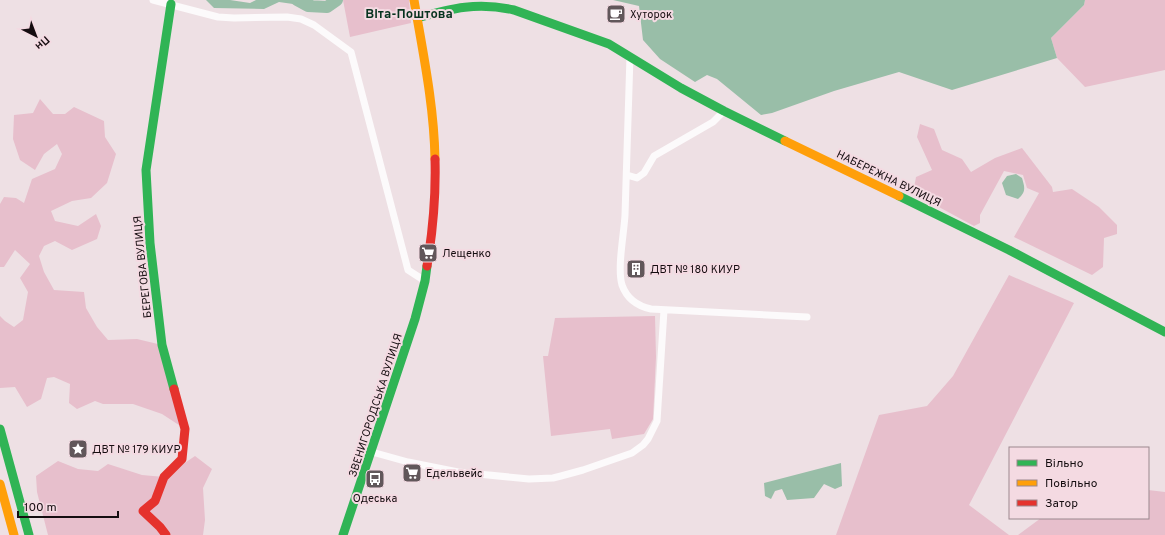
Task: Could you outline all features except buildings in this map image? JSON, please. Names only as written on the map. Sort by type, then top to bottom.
[{"type":"main road","name":"ЗВЕНИГОРОДСЬКА ВУЛИЦЯ","points":[[343,535],[415,320],[425,280],[436,207],[435,137],[431,100],[414,0]]},
{"type":"main road","name":"БЕРЕГОВА ВУЛИЦЯ","points":[[166,535],[160,527],[143,511],[155,501],[164,477],[182,459],[185,429],[162,345],[150,244],[146,170],[171,4]]},
{"type":"main road","name":"НАБЕРЕЖНА ВУЛИЦЯ","points":[[418,18],[466,5],[490,5],[504,7],[601,40],[616,47],[681,88],[724,111],[1008,250],[1165,332]]},
{"type":"main road","points":[[0,429],[29,535]]},
{"type":"main road","points":[[0,484],[14,535]]},
{"type":"street","points":[[153,0],[212,16],[226,18],[286,17],[301,19],[314,25],[351,52],[408,270],[425,280]]},
{"type":"street","points":[[630,56],[625,216],[620,271],[622,284],[629,298],[638,306],[651,309],[807,317]]},
{"type":"street","points":[[626,175],[637,178],[644,173],[654,156],[713,122],[724,111]]},
{"type":"street","points":[[372,452],[408,462],[458,472],[529,479],[553,478],[561,476],[632,453],[643,445],[652,432],[657,421],[664,310]]},
{"type":"shaded area","points":[[206,0],[230,0],[250,3],[256,0],[313,0],[318,7],[316,12],[302,9],[300,5],[279,2],[264,9],[214,8]]},
{"type":"shaded area","points":[[343,0],[409,0],[411,23],[350,37]]},
{"type":"shaded area","points":[[613,0],[1085,0],[1084,5],[1051,38],[1057,58],[952,90],[899,72],[834,91],[772,113],[761,115],[717,79],[707,75],[695,82],[660,59],[643,40],[639,6]]},
{"type":"shaded area","points":[[1085,0],[1165,0],[1165,70],[1085,87],[1057,58],[1051,38],[1084,5]]},
{"type":"shaded area","points":[[40,99],[53,114],[65,114],[74,107],[104,121],[105,137],[116,154],[107,183],[91,198],[72,201],[51,211],[55,221],[78,226],[96,214],[101,226],[97,239],[72,250],[55,241],[44,246],[39,256],[44,272],[54,290],[84,292],[86,308],[97,327],[108,340],[137,339],[162,345],[185,429],[162,414],[133,404],[103,404],[95,401],[77,409],[69,403],[70,384],[54,377],[47,378],[41,399],[27,407],[15,387],[0,388],[0,316],[14,327],[23,320],[28,292],[20,278],[30,264],[15,250],[4,267],[0,267],[0,204],[4,197],[16,198],[24,203],[32,179],[55,169],[62,154],[57,144],[44,154],[35,170],[20,160],[13,139],[14,115],[33,113]]},
{"type":"shaded area","points":[[920,124],[934,129],[942,150],[962,159],[971,172],[995,158],[1022,148],[1052,187],[1053,192],[1072,189],[1099,207],[1117,225],[1117,234],[1104,238],[1103,267],[1092,275],[1014,237],[1039,193],[1027,188],[1023,175],[1004,171],[980,215],[980,223],[974,226],[913,193],[916,177],[932,170],[917,137]]},
{"type":"shaded area","points":[[1016,174],[1022,178],[1024,187],[1024,192],[1018,199],[1006,195],[1002,183],[1007,176]]},
{"type":"shaded area","points":[[1009,275],[1074,303],[969,505],[1009,535],[836,535],[879,415],[927,406],[953,376]]},
{"type":"shaded area","points":[[655,316],[656,357],[653,419],[644,434],[612,439],[610,429],[551,436],[543,356],[548,356],[555,318]]},
{"type":"shaded area","points":[[195,456],[212,469],[203,488],[205,520],[203,535],[48,535],[37,492],[36,476],[58,461],[78,469],[98,471],[108,464],[142,475],[164,477]]},
{"type":"shaded area","points":[[841,463],[842,486],[835,489],[824,484],[814,498],[787,500],[782,489],[775,491],[771,499],[765,496],[764,483]]},
{"type":"shaded area","points":[[1149,490],[1165,492],[1165,535],[1018,535],[1040,519],[1149,519]]},
{"type":"waterway","points":[[297,0],[308,6],[327,7],[337,0]]},
{"type":"traffic: fast","points":[[171,4],[146,170],[150,243],[162,345],[174,389]]},
{"type":"traffic: fast","points":[[417,18],[442,11],[477,6],[489,6],[514,10],[609,44],[681,88],[785,141]]},
{"type":"traffic: fast","points":[[899,196],[1009,250],[1165,332]]},
{"type":"traffic: fast","points":[[343,535],[415,319],[425,281],[427,266]]},
{"type":"traffic: fast","points":[[0,429],[29,535]]},
{"type":"traffic: slow","points":[[414,0],[433,119],[435,159]]},
{"type":"traffic: slow","points":[[785,141],[899,196]]},
{"type":"traffic: slow","points":[[0,484],[14,535]]},
{"type":"traffic: jam","points":[[427,266],[434,212],[435,159]]},
{"type":"traffic: jam","points":[[166,535],[160,527],[143,511],[155,501],[164,477],[182,459],[185,429],[174,389]]},
{"type":"place","name":"Хуторок","points":[[616,14]]},
{"type":"place","name":"Лещенко","points":[[428,253]]},
{"type":"place","name":"ДВТ № 180 КИУР","points":[[636,269]]},
{"type":"place","name":"ДВТ № 179 КИУР","points":[[78,449]]},
{"type":"place","name":"Едельвейс","points":[[412,473]]},
{"type":"place","name":"Одеська","points":[[375,479]]},
{"type":"district","name":"Віта-Поштова","points":[[409,13]]}]
